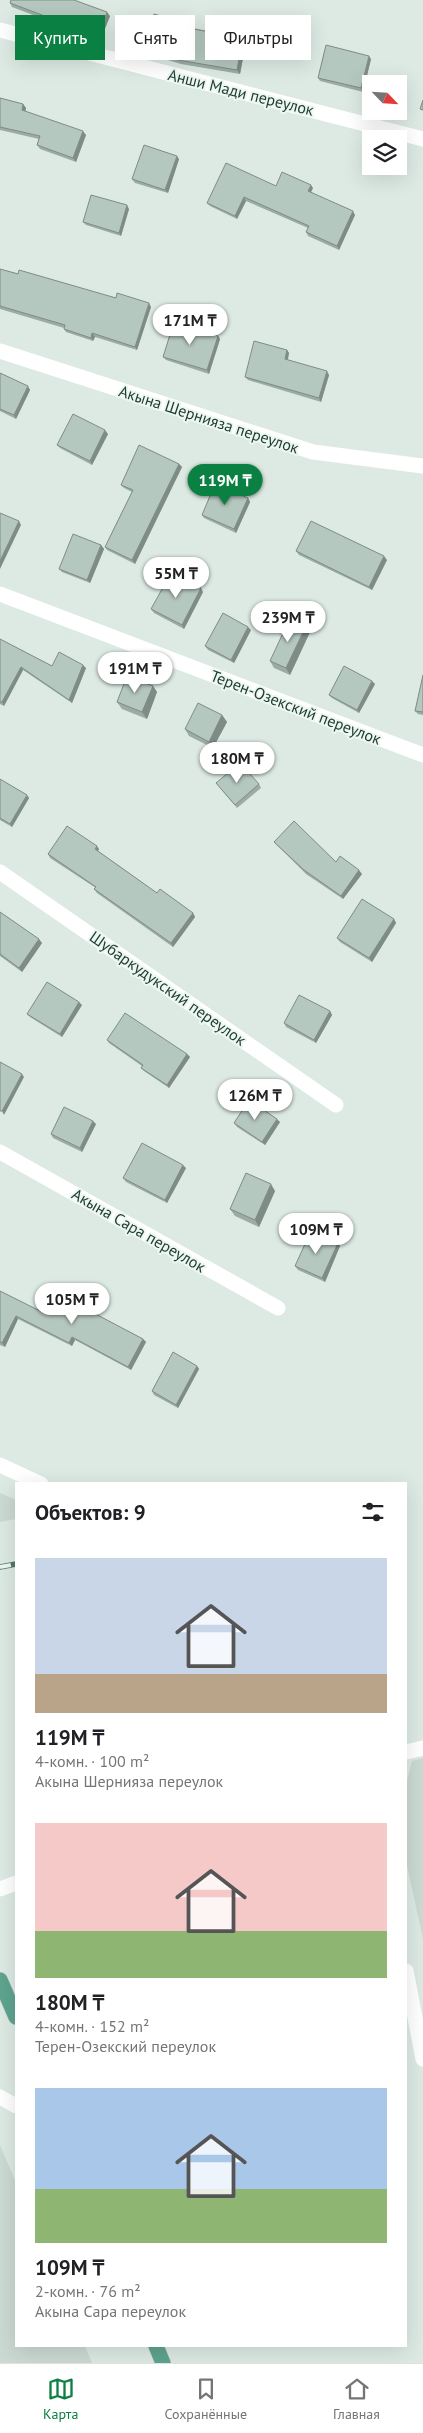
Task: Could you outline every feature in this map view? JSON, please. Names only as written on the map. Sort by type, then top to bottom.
[{"type":"main road","points":[[0,1980],[15,2015]]},
{"type":"main road","points":[[156,2347],[163,2363]]},
{"type":"street","name":"Анши Мади переулок","points":[[0,30],[423,139]]},
{"type":"street","name":"Акына Шернияза переулок","points":[[0,351],[313,452],[423,466]]},
{"type":"street","name":"Терен-Озекский переулок","points":[[0,594],[423,755]]},
{"type":"street","name":"Шубаркудукский переулок","points":[[0,872],[336,1105]]},
{"type":"street","name":"Акына Сара переулок","points":[[0,1152],[278,1308]]},
{"type":"street","points":[[0,1465],[37,1482]]},
{"type":"street","points":[[407,1752],[423,1748]]},
{"type":"street","points":[[0,1889],[15,1883]]},
{"type":"street","points":[[407,1976],[423,2058]]},
{"type":"street","points":[[0,2097],[15,2105]]},
{"type":"shaded area","points":[[0,1493],[15,1500],[15,1519],[0,1522]]},
{"type":"shaded area","points":[[423,1758],[423,1939],[407,1866],[407,1780],[412,1761]]},
{"type":"shaded area","points":[[0,2145],[15,2181],[15,2347],[85,2347],[92,2363],[0,2363]]},
{"type":"building","points":[[11,0],[74,0],[107,12],[105,17],[105,15],[42,15],[10,3]]},
{"type":"building","points":[[195,29],[205,31],[205,60],[239,60],[237,70],[178,60],[195,60]]},
{"type":"building","points":[[326,45],[369,56],[364,75],[362,75],[361,88],[318,78]]},
{"type":"building","points":[[0,98],[23,104],[22,110],[83,131],[73,158],[37,145],[40,136],[0,127]]},
{"type":"building","points":[[144,145],[177,156],[165,190],[132,179]]},
{"type":"building","points":[[226,163],[276,186],[282,172],[311,185],[308,191],[353,211],[337,246],[306,232],[309,226],[244,197],[235,216],[207,203]]},
{"type":"building","points":[[91,195],[127,205],[119,233],[83,222]]},
{"type":"building","points":[[0,269],[18,274],[19,270],[116,298],[117,293],[149,303],[135,347],[92,333],[91,338],[64,329],[65,325],[0,306]]},
{"type":"building","points":[[174,322],[218,336],[207,370],[163,357]]},
{"type":"building","points":[[254,341],[287,350],[285,359],[327,371],[319,398],[245,377]]},
{"type":"building","points":[[0,373],[28,386],[14,415],[0,409]]},
{"type":"building","points":[[73,414],[105,430],[90,461],[57,445]]},
{"type":"building","points":[[139,445],[179,464],[132,560],[105,547],[133,490],[121,485]]},
{"type":"building","points":[[215,484],[248,498],[234,529],[202,515]]},
{"type":"building","points":[[0,513],[19,521],[0,561]]},
{"type":"building","points":[[311,521],[384,556],[369,587],[296,551]]},
{"type":"building","points":[[73,534],[101,545],[87,580],[59,569]]},
{"type":"building","points":[[171,573],[201,588],[182,625],[151,609]]},
{"type":"building","points":[[223,613],[248,627],[231,660],[205,646]]},
{"type":"building","points":[[290,618],[306,626],[286,668],[270,661]]},
{"type":"building","points":[[0,639],[52,666],[59,652],[83,665],[69,700],[21,667],[2,702],[0,702]]},
{"type":"building","points":[[344,666],[372,681],[357,710],[329,695]]},
{"type":"building","points":[[423,675],[423,712],[415,711]]},
{"type":"building","points":[[127,676],[153,686],[142,712],[117,702]]},
{"type":"building","points":[[198,703],[222,715],[209,742],[185,729]]},
{"type":"building","points":[[240,763],[259,784],[235,805],[216,783]]},
{"type":"building","points":[[0,779],[27,795],[10,824],[0,818]]},
{"type":"building","points":[[294,821],[336,862],[340,856],[359,870],[341,896],[304,870],[274,842]]},
{"type":"building","points":[[67,826],[97,846],[95,849],[157,893],[160,889],[193,913],[171,943],[48,854]]},
{"type":"building","points":[[362,899],[394,919],[369,958],[337,938]]},
{"type":"building","points":[[0,912],[39,939],[19,968],[0,954]]},
{"type":"building","points":[[47,982],[79,1002],[60,1034],[27,1014]]},
{"type":"building","points":[[299,995],[330,1011],[314,1040],[284,1023]]},
{"type":"building","points":[[125,1013],[187,1054],[167,1085],[141,1068],[143,1065],[107,1040]]},
{"type":"building","points":[[0,1062],[22,1074],[2,1111],[0,1111]]},
{"type":"building","points":[[249,1100],[277,1119],[262,1142],[234,1123]]},
{"type":"building","points":[[64,1107],[93,1121],[80,1148],[51,1134]]},
{"type":"building","points":[[142,1143],[183,1165],[165,1200],[123,1178]]},
{"type":"building","points":[[246,1173],[271,1184],[255,1220],[230,1209]]},
{"type":"building","points":[[311,1231],[338,1243],[322,1278],[295,1266]]},
{"type":"building","points":[[57,1287],[89,1303],[86,1309],[143,1339],[128,1367],[72,1337],[69,1343],[16,1316],[2,1343],[0,1342],[0,1291],[44,1313]]},
{"type":"building","points":[[173,1352],[197,1366],[176,1405],[152,1391]]},
{"type":"railway","points":[[0,1567],[15,1564]]}]
